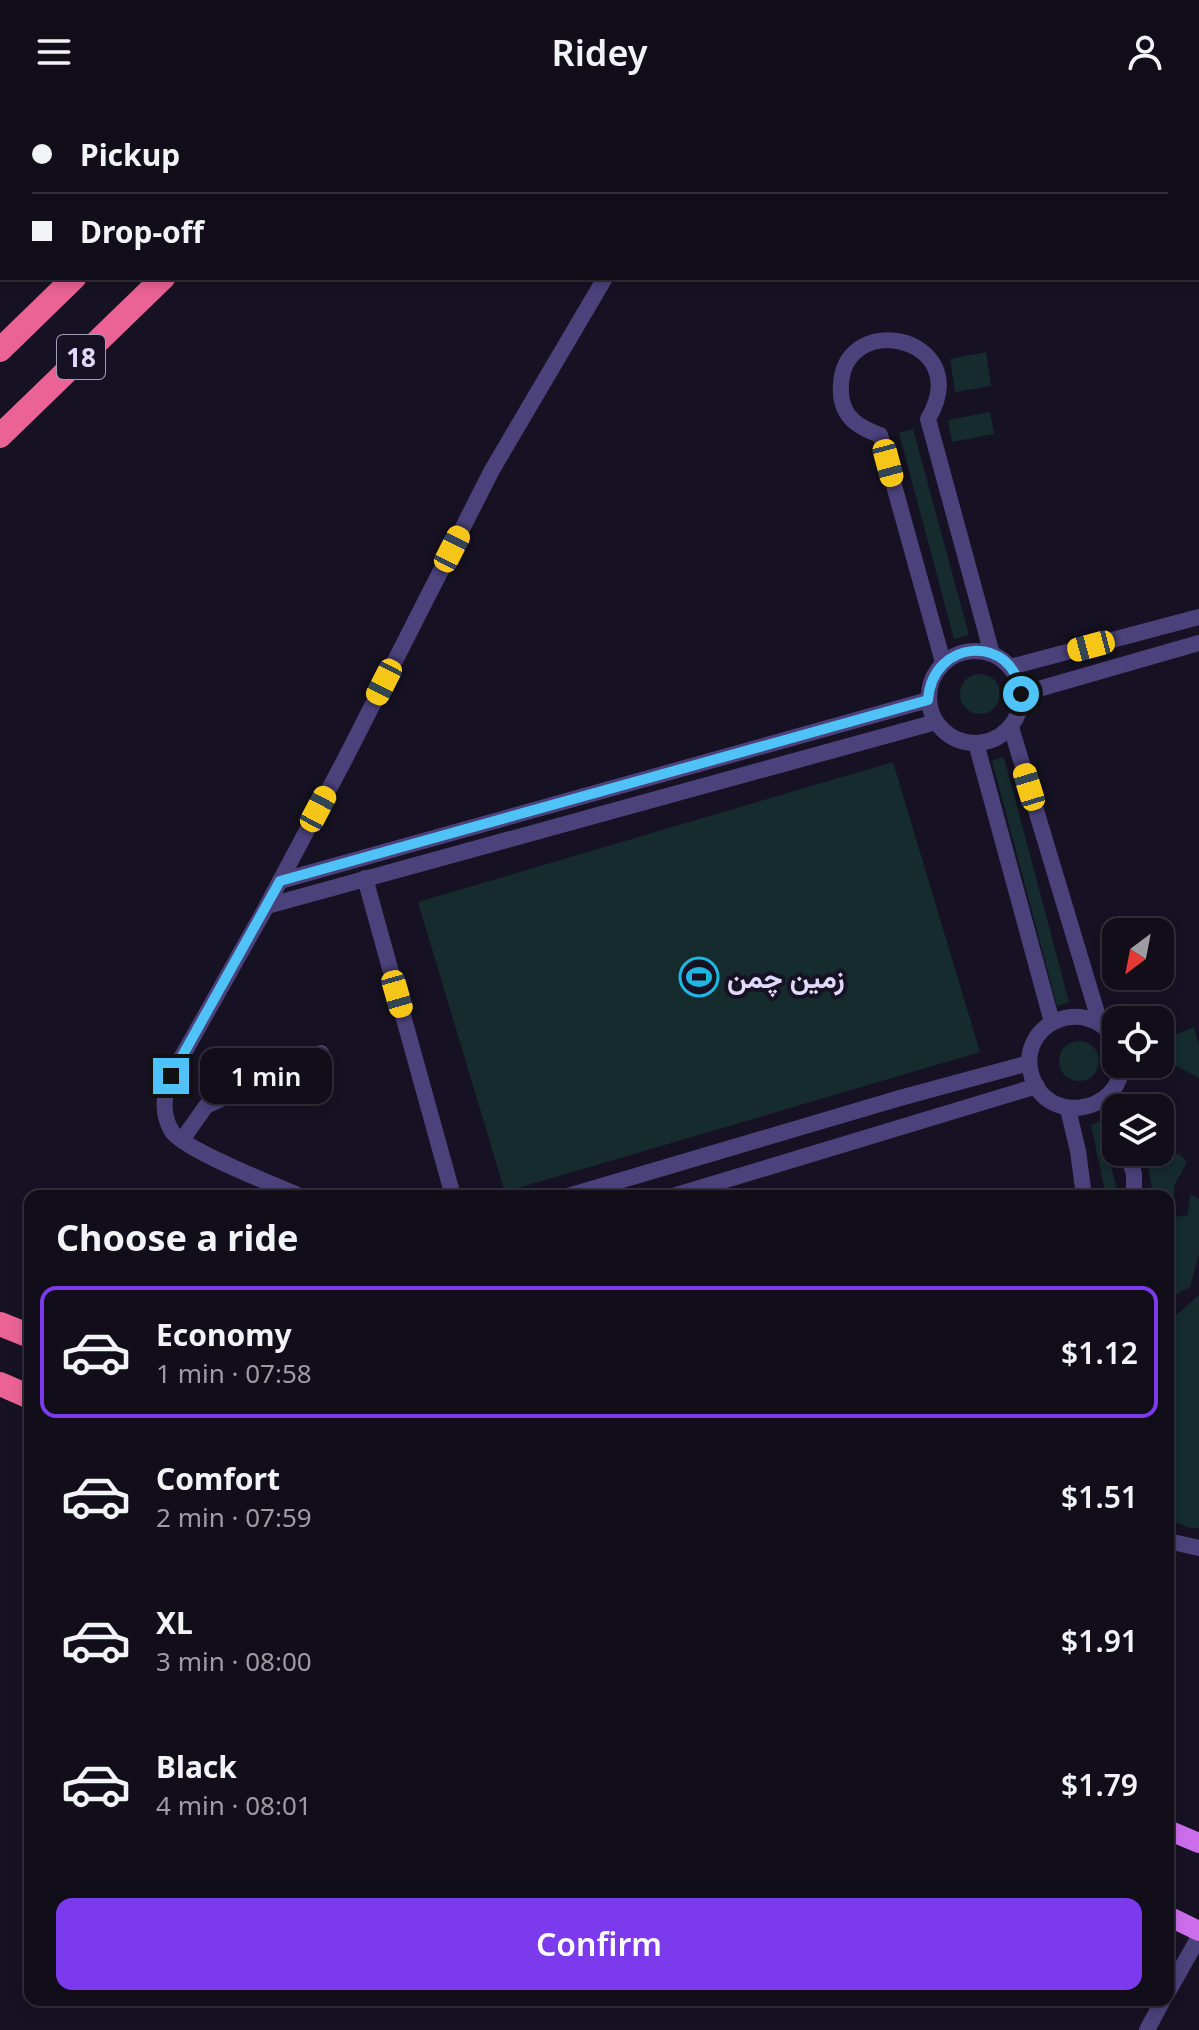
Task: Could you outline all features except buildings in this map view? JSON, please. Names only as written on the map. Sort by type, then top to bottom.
[{"type":"highway","name":"18","points":[[0,350],[72,280]]},
{"type":"highway","name":"18","points":[[0,436],[161,280]]},
{"type":"highway","points":[[0,1324],[24,1334]]},
{"type":"highway","points":[[0,1384],[24,1394]]},
{"type":"main road","points":[[1174,1833],[1199,1843]]},
{"type":"main road","points":[[1174,1919],[1199,1934]]},
{"type":"street","points":[[287,1190],[193,1148],[172,1133],[166,1117],[164,1096],[171,1076],[267,906],[492,470],[604,280]]},
{"type":"street","points":[[943,662],[880,435],[859,427],[848,416],[841,400],[843,375],[856,352],[870,343],[887,339],[903,340],[919,349],[931,361],[938,376],[936,406],[928,419],[992,654]]},
{"type":"street","points":[[1010,667],[1199,617]]},
{"type":"street","points":[[1021,694],[1199,643]]},
{"type":"street","points":[[966,651],[992,654],[1010,667],[1020,685],[1021,694],[1018,714],[1011,727],[1001,736],[976,743],[962,742],[949,736],[936,722],[928,700],[929,686],[943,662],[966,651]]},
{"type":"street","points":[[280,881],[928,700]]},
{"type":"street","points":[[267,906],[936,722]]},
{"type":"street","points":[[1011,727],[1100,1023]]},
{"type":"street","points":[[811,733],[818,754]]},
{"type":"street","points":[[976,743],[1052,1022]]},
{"type":"street","points":[[635,782],[641,803]]},
{"type":"street","points":[[365,878],[451,1190]]},
{"type":"street","points":[[1100,1023],[1076,1016],[1052,1022],[1039,1033],[1029,1063],[1037,1086],[1053,1103],[1068,1109],[1083,1108],[1102,1101]]},
{"type":"street","points":[[182,1140],[206,1106],[321,1053]]},
{"type":"street","points":[[588,1190],[1029,1063]]},
{"type":"street","points":[[1110,1094],[1119,1078]]},
{"type":"street","points":[[693,1190],[1037,1086]]},
{"type":"street","points":[[861,1109],[871,1136]]},
{"type":"street","points":[[1068,1109],[1083,1190]]},
{"type":"street","points":[[716,1152],[726,1180]]},
{"type":"street","points":[[1131,1166],[1134,1190]]},
{"type":"street","points":[[1174,1543],[1199,1548]]},
{"type":"street","points":[[1174,1981],[1199,1934]]},
{"type":"street","points":[[1147,2030],[1160,2006]]},
{"type":"green space","points":[[986,352],[991,386],[955,392],[950,359]]},
{"type":"green space","points":[[990,412],[994,434],[952,442],[948,420]]},
{"type":"green space","points":[[913,429],[969,635],[954,639],[899,433]]},
{"type":"green space","points":[[980,674],[994,680],[1000,694],[994,708],[980,714],[966,708],[960,694],[966,680]]},
{"type":"green space","points":[[1004,757],[1069,1002],[1057,1006],[992,761]]},
{"type":"green space","name":"زمین چمن","points":[[893,762],[980,1052],[504,1190],[418,902]]},
{"type":"green space","points":[[1194,1027],[1199,1045],[1199,1078],[1174,1065],[1174,1036]]},
{"type":"green space","points":[[1079,1041],[1093,1047],[1099,1061],[1093,1075],[1079,1081],[1065,1075],[1059,1061],[1065,1047]]},
{"type":"green space","points":[[1101,1120],[1102,1166],[1111,1166],[1117,1190],[1105,1190],[1091,1125]]},
{"type":"green space","points":[[1178,1153],[1187,1162],[1174,1190],[1152,1190],[1148,1166],[1174,1166],[1174,1154]]},
{"type":"green space","points":[[1190,1194],[1199,1199],[1199,1254],[1190,1287],[1174,1296],[1174,1217],[1188,1215]]},
{"type":"green space","points":[[1199,1295],[1199,1528],[1174,1521],[1174,1317]]},
{"type":"place","name":"زمین چمن","points":[[699,977]]},
{"type":"route","points":[[171,1076],[280,881],[928,700],[934,673],[943,662],[966,651],[992,654],[1005,661],[1014,672],[1021,694]]}]
